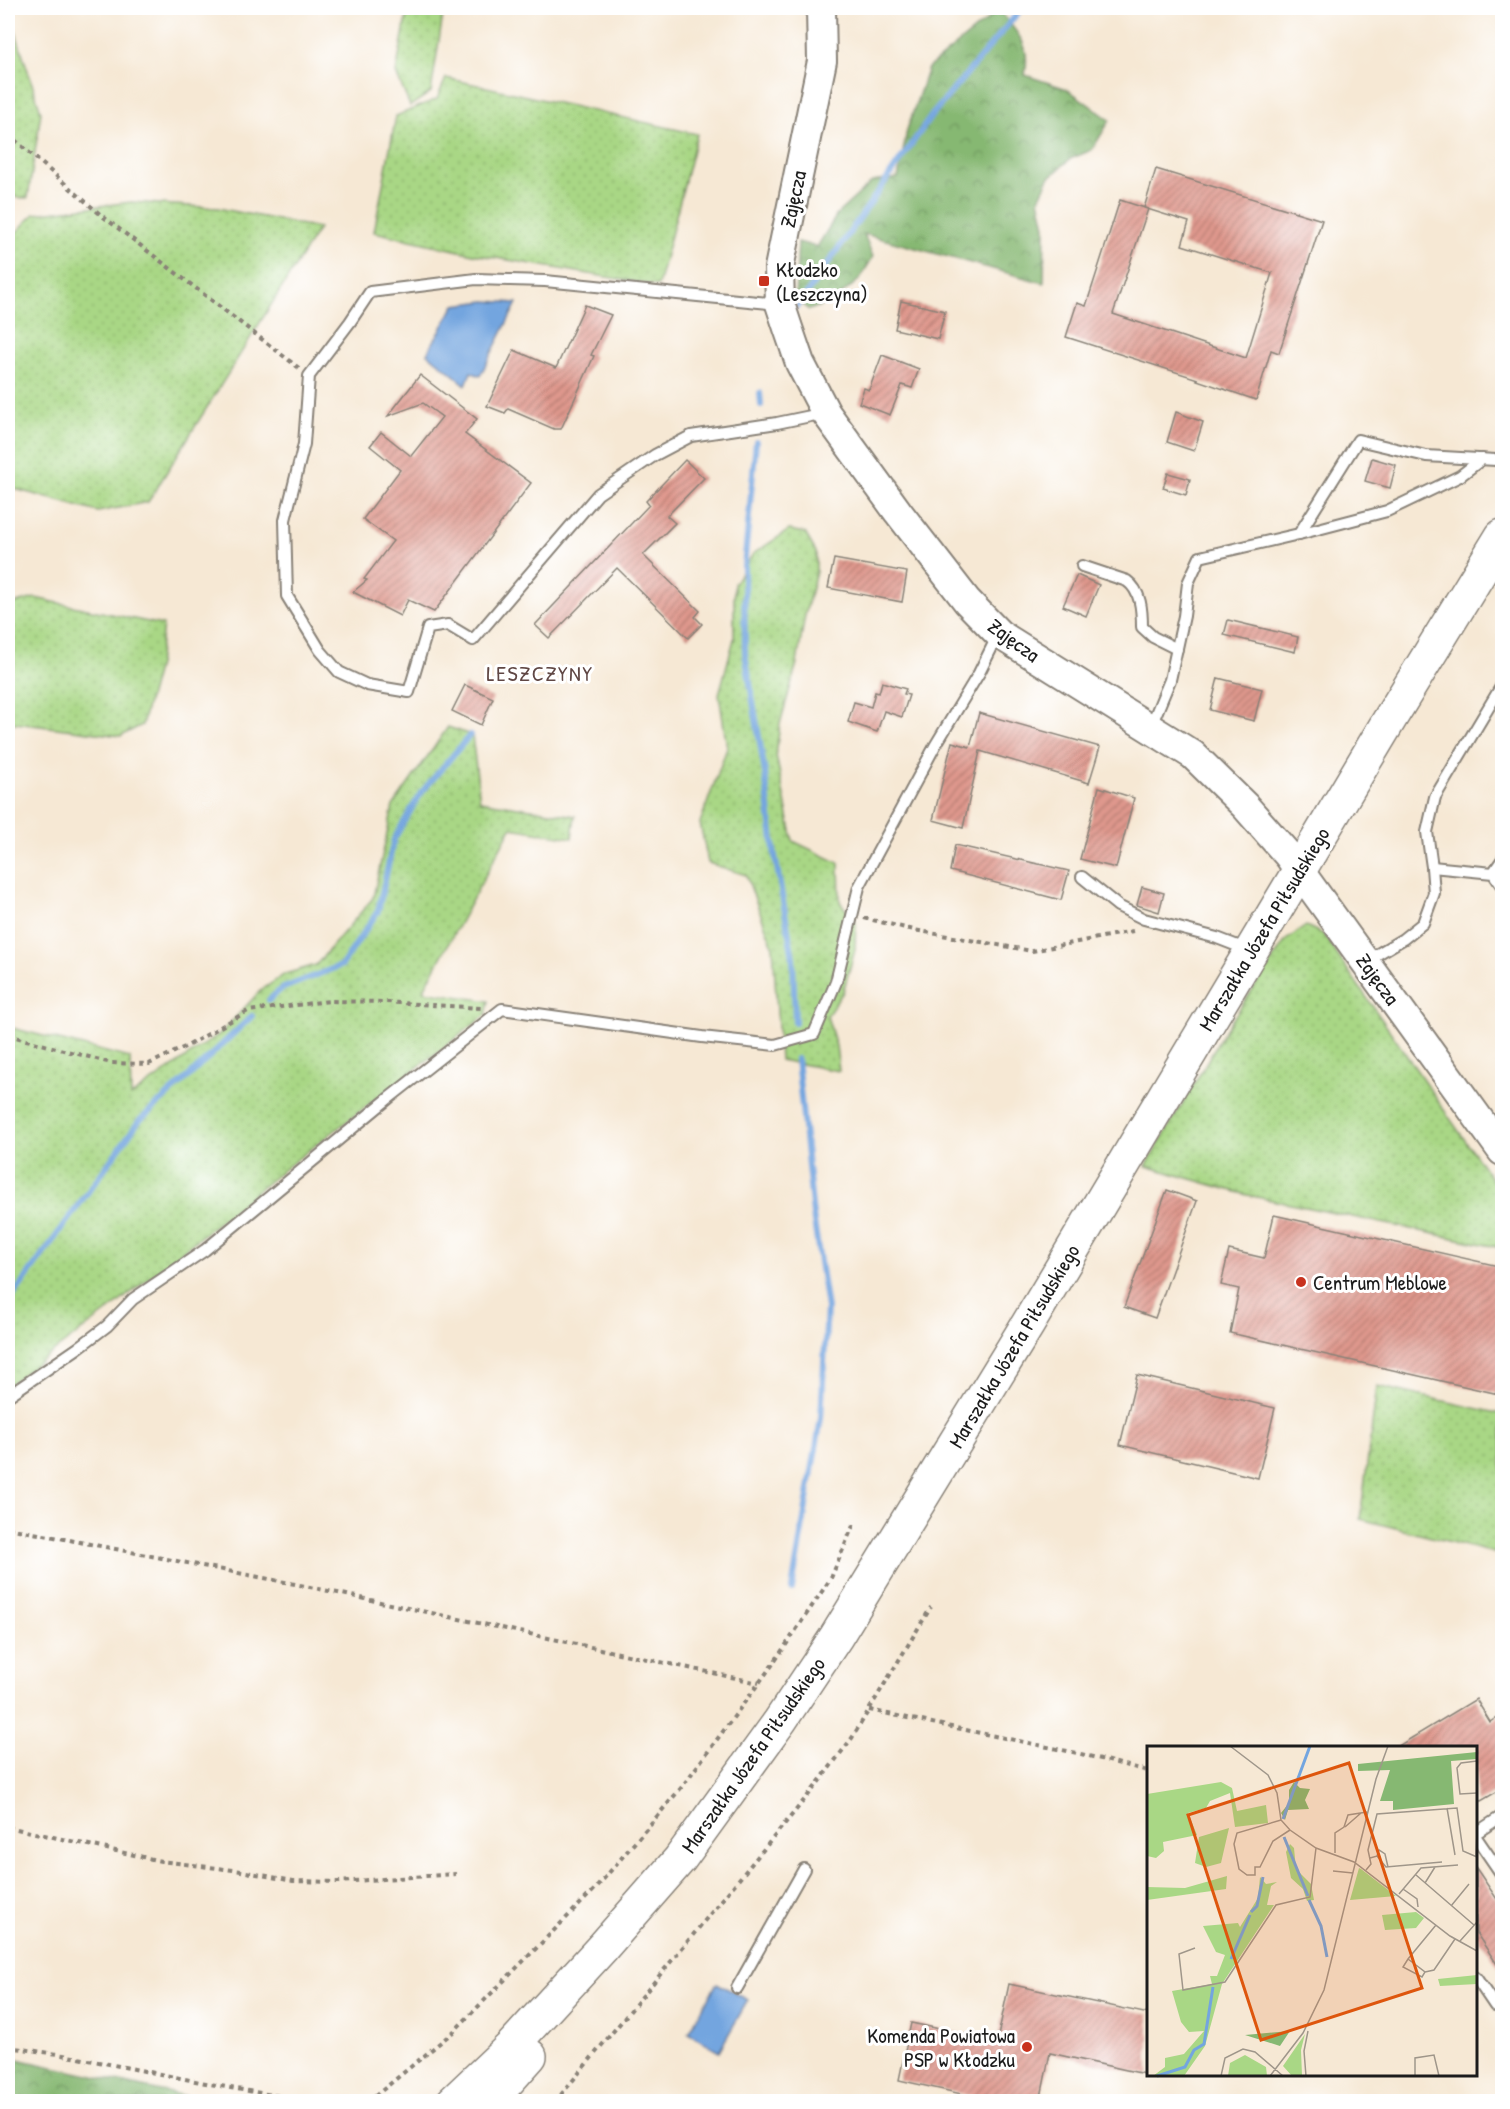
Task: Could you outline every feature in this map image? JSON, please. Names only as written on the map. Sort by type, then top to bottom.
[{"type":"highway","name":"Marszałka Józefa Piłsudskiego","points":[[453,2102],[512,2046],[680,1859],[780,1721],[836,1637],[1034,1314],[1391,717],[1503,536]]},
{"type":"highway","points":[[489,2102],[626,1946],[664,1892],[680,1859]]},
{"type":"street","name":"Zajęcza","points":[[821,8],[822,61],[780,268],[780,304],[800,363],[826,413],[967,601],[999,634],[1193,755],[1245,806],[1288,855],[1503,1151]]},
{"type":"lane","points":[[780,304],[545,281],[488,279],[370,292],[309,376],[304,444],[285,520],[287,596],[321,650],[339,672],[367,685],[409,692],[428,628],[448,625],[473,640],[598,494],[650,459],[691,436],[826,413]]},
{"type":"lane","points":[[1299,534],[1358,440],[1426,456],[1503,462]]},
{"type":"lane","points":[[1150,729],[1170,680],[1184,616],[1188,583],[1200,557],[1387,511],[1460,476],[1482,459]]},
{"type":"lane","points":[[1082,566],[1127,580],[1132,584],[1139,597],[1142,627],[1153,637],[1177,649]]},
{"type":"lane","points":[[8,1396],[78,1348],[106,1326],[133,1299],[205,1250],[389,1098],[502,1010],[775,1045],[814,1034],[836,982],[859,887],[999,634]]},
{"type":"lane","points":[[1366,961],[1403,939],[1423,923],[1434,893],[1427,832],[1435,797],[1503,685]]},
{"type":"lane","points":[[1493,873],[1503,860]]},
{"type":"lane","points":[[1432,867],[1493,873],[1503,886]]},
{"type":"lane","points":[[1082,877],[1118,906],[1144,920],[1218,938],[1251,951]]},
{"type":"lane","points":[[1477,1834],[1503,1816]]},
{"type":"lane","points":[[1477,1836],[1503,1875]]},
{"type":"lane","points":[[737,1988],[804,1869]]},
{"type":"lane","points":[[1477,1979],[1495,2006],[1503,2008]]},
{"type":"path","points":[[8,134],[101,215],[309,376]]},
{"type":"path","points":[[852,915],[914,930],[1032,951],[1160,924]]},
{"type":"path","points":[[8,1035],[111,1063],[148,1064],[248,1011],[329,1001],[385,1002],[502,1010]]},
{"type":"path","points":[[368,2102],[453,2032],[596,1888],[681,1788],[759,1683],[831,1578],[855,1521]]},
{"type":"path","points":[[8,1528],[305,1586],[759,1683]]},
{"type":"path","points":[[555,2102],[815,1787],[852,1738],[932,1607]]},
{"type":"path","points":[[869,1710],[1077,1753],[1147,1770]]},
{"type":"path","points":[[8,1827],[161,1861],[241,1871],[293,1881],[339,1882],[456,1874]]},
{"type":"path","points":[[8,2047],[58,2054],[236,2089],[316,2102]]},
{"type":"green space","points":[[8,8],[41,112],[28,198],[8,197]]},
{"type":"green space","points":[[408,8],[444,8],[431,92],[410,106],[396,73]]},
{"type":"green space","points":[[999,10],[1017,33],[1024,47],[1025,75],[1067,89],[1110,120],[1092,150],[1070,159],[1049,178],[1039,199],[1045,226],[1044,283],[864,234],[873,257],[859,280],[832,302],[809,310],[795,298],[798,242],[817,247],[838,213],[872,182],[898,178],[907,130],[928,68]]},
{"type":"green space","points":[[446,78],[697,134],[658,286],[473,254],[374,232],[396,116],[437,99]]},
{"type":"green space","points":[[131,202],[218,208],[319,228],[148,502],[98,512],[15,489],[8,483],[8,241],[34,214]]},
{"type":"green space","points":[[789,530],[805,533],[816,552],[816,572],[805,615],[797,663],[780,724],[776,755],[793,841],[839,863],[840,902],[856,923],[855,950],[843,992],[827,1016],[836,1046],[839,1071],[780,1060],[773,947],[746,875],[708,863],[700,823],[727,748],[719,694],[734,639],[734,584],[753,554]]},
{"type":"green space","points":[[35,598],[163,625],[158,665],[142,725],[121,736],[8,722],[8,605]]},
{"type":"green space","points":[[448,727],[472,735],[480,801],[575,816],[572,838],[511,828],[423,991],[489,1001],[486,1015],[282,1171],[107,1312],[8,1385],[8,1027],[130,1058],[131,1096],[222,1032],[260,991],[285,974],[316,965],[373,898],[393,806]]},
{"type":"green space","points":[[1306,926],[1323,934],[1502,1194],[1502,1248],[1247,1195],[1146,1166],[1226,1029],[1286,940]]},
{"type":"green space","points":[[1377,1386],[1502,1414],[1502,1555],[1360,1519]]},
{"type":"green space","points":[[8,2057],[207,2101],[8,2101]]},
{"type":"water","points":[[485,301],[517,303],[480,376],[471,372],[466,385],[427,353],[455,305]]},
{"type":"water","points":[[717,1983],[748,2000],[719,2051],[688,2033]]},
{"type":"building","points":[[1156,169],[1322,220],[1279,353],[1271,350],[1256,400],[1066,337],[1077,303],[1086,306],[1120,200],[1144,208]],"holes":[[[1148,209],[1189,222],[1182,245],[1272,273],[1246,358],[1113,314]]]},
{"type":"building","points":[[901,301],[945,311],[938,339],[895,329]]},
{"type":"building","points":[[585,305],[611,315],[591,355],[594,356],[561,429],[554,429],[508,409],[505,413],[487,406],[514,350],[556,368]]},
{"type":"building","points":[[882,355],[919,369],[912,388],[902,385],[890,415],[859,403],[864,388],[869,390]]},
{"type":"building","points":[[420,375],[477,419],[465,434],[531,483],[434,612],[408,600],[400,616],[353,592],[367,580],[364,579],[393,541],[363,519],[400,470],[370,446],[381,432],[411,456],[442,417],[423,403],[388,416]]},
{"type":"building","points":[[1176,412],[1203,422],[1194,451],[1167,442]]},
{"type":"building","points":[[1372,458],[1396,465],[1390,488],[1365,481]]},
{"type":"building","points":[[685,460],[704,478],[667,516],[675,523],[643,555],[700,611],[695,617],[702,624],[688,638],[617,568],[549,638],[535,625],[649,505],[646,501]]},
{"type":"building","points":[[1168,473],[1190,479],[1186,495],[1163,488]]},
{"type":"building","points":[[834,559],[907,572],[902,602],[828,588]]},
{"type":"building","points":[[1077,575],[1099,585],[1086,616],[1063,606]]},
{"type":"building","points":[[1228,620],[1298,637],[1295,652],[1224,635]]},
{"type":"building","points":[[1218,678],[1262,689],[1254,721],[1210,710]]},
{"type":"building","points":[[882,682],[906,689],[904,694],[909,695],[902,717],[884,711],[877,732],[848,722],[854,702],[871,707],[875,692],[879,693]]},
{"type":"building","points":[[465,685],[493,698],[481,725],[452,711]]},
{"type":"building","points":[[979,713],[1100,747],[1089,783],[980,751],[963,828],[933,820],[952,742],[970,747]]},
{"type":"building","points":[[1099,787],[1134,798],[1116,868],[1080,859]]},
{"type":"building","points":[[955,845],[1069,871],[1061,900],[950,871]]},
{"type":"building","points":[[1142,887],[1164,893],[1159,912],[1137,905]]},
{"type":"building","points":[[1167,1190],[1197,1201],[1155,1318],[1124,1307]]},
{"type":"building","points":[[1274,1215],[1503,1267],[1503,1395],[1230,1333],[1239,1289],[1221,1285],[1229,1250],[1264,1258]]},
{"type":"building","points":[[1137,1375],[1275,1408],[1258,1478],[1120,1445]]},
{"type":"building","points":[[1476,1699],[1490,1722],[1503,1713],[1503,1788],[1477,1803],[1477,1746],[1398,1746]]},
{"type":"building","points":[[1477,1869],[1503,1908],[1503,1973],[1477,1934]]},
{"type":"building","name":"Komenda Powiatowa PSP w Kłodzku","points":[[1009,1984],[1147,2014],[1147,2075],[1050,2053],[1040,2102],[997,2102],[899,2080],[911,2023],[997,2041]]},
{"type":"waterway","points":[[798,306],[932,115],[1022,8]]},
{"type":"waterway","points":[[760,393],[761,405]]},
{"type":"waterway","points":[[756,442],[744,568],[745,653],[765,773],[774,850],[793,958],[795,1023]]},
{"type":"waterway","points":[[269,1000],[281,989],[342,965],[378,911],[394,839],[421,793],[470,735]]},
{"type":"waterway","points":[[8,1303],[139,1121],[252,1016]]},
{"type":"waterway","points":[[792,1589],[821,1418],[827,1308],[813,1215],[797,1059]]},
{"type":"place","name":"Kłodzko (Leszczyna)","points":[[764,281]]},
{"type":"place","name":"Centrum Meblowe","points":[[1301,1282]]},
{"type":"place","name":"Komenda Powiatowa PSP w Kłodzku","points":[[1027,2047]]},
{"type":"district","name":"LESZCZYNY","points":[[540,673]]}]
